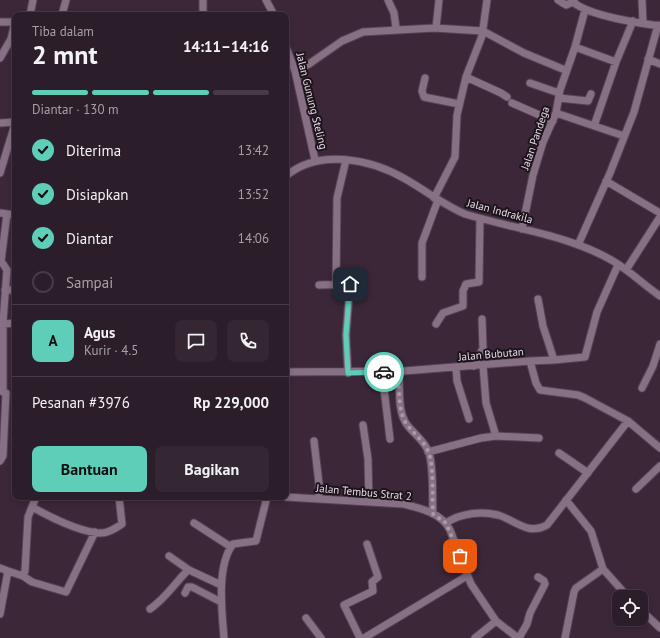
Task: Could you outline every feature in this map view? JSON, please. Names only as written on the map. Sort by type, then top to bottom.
[{"type":"street","points":[[31,12],[33,0]]},
{"type":"street","points":[[63,12],[66,0]]},
{"type":"street","points":[[203,0],[203,12]]},
{"type":"street","points":[[266,0],[272,12]]},
{"type":"street","points":[[388,0],[394,13],[396,28]]},
{"type":"street","points":[[436,28],[439,0]]},
{"type":"street","points":[[422,277],[422,243],[436,199],[455,157],[459,104],[466,77],[483,31],[488,0]]},
{"type":"street","points":[[558,0],[566,5],[573,1],[585,10],[659,26],[648,59],[634,112],[578,245]]},
{"type":"street","points":[[642,0],[643,23]]},
{"type":"street","name":"Jalan Pandega","points":[[522,229],[533,175],[543,142],[556,113],[566,70],[575,47],[585,10]]},
{"type":"street","points":[[594,126],[616,62],[633,21]]},
{"type":"street","points":[[0,22],[12,22]]},
{"type":"street","points":[[295,71],[309,64],[351,36],[362,32],[396,28],[436,28],[483,31],[524,54],[566,70]]},
{"type":"street","points":[[0,58],[12,35]]},
{"type":"street","points":[[575,47],[616,62]]},
{"type":"street","name":"Jalan Gunung Steling","points":[[289,55],[295,71],[315,160]]},
{"type":"street","points":[[648,59],[660,64]]},
{"type":"street","points":[[466,77],[501,93],[510,100],[553,121]]},
{"type":"street","points":[[425,78],[422,91],[424,97],[459,104]]},
{"type":"street","points":[[530,83],[559,96],[588,101],[591,94]]},
{"type":"street","points":[[556,113],[624,136]]},
{"type":"street","points":[[0,123],[12,125]]},
{"type":"street","points":[[0,173],[12,135]]},
{"type":"street","name":"Jalan Indrakila","points":[[289,174],[315,160],[346,160],[394,173],[452,209],[480,219],[578,245],[599,254],[626,270],[660,296]]},
{"type":"street","points":[[336,285],[337,198],[346,160]]},
{"type":"street","points":[[606,181],[660,213]]},
{"type":"street","points":[[0,461],[4,456],[2,311],[7,270],[1,261],[4,214]]},
{"type":"street","points":[[626,270],[660,217]]},
{"type":"street","points":[[436,324],[443,313],[463,306],[463,291],[466,284],[479,282],[480,219]]},
{"type":"street","points":[[530,361],[586,357],[597,312],[618,265]]},
{"type":"street","points":[[319,285],[350,284],[346,335],[348,373]]},
{"type":"street","points":[[5,290],[12,290]]},
{"type":"street","points":[[538,299],[554,360]]},
{"type":"street","points":[[474,366],[482,348],[482,319]]},
{"type":"street","points":[[3,324],[12,323]]},
{"type":"street","points":[[642,388],[653,366],[660,344]]},
{"type":"street","name":"Jalan Bubutan","points":[[289,372],[398,372],[530,361],[540,390],[578,395],[628,421],[660,448]]},
{"type":"street","points":[[483,365],[486,403],[496,436]]},
{"type":"street","points":[[456,368],[457,382],[468,419]]},
{"type":"street","points":[[382,372],[390,439]]},
{"type":"street","points":[[398,372],[402,416],[407,425],[423,442],[428,452],[432,470],[433,514]]},
{"type":"street","points":[[538,577],[544,581],[545,584],[519,638],[496,621],[467,576],[446,523],[462,516],[476,513],[503,517],[517,525],[527,528],[543,527],[547,525],[628,421]]},
{"type":"street","points":[[362,425],[368,459],[369,502]]},
{"type":"street","points":[[428,452],[481,438],[496,436],[539,438]]},
{"type":"street","points":[[314,441],[319,484],[319,499]]},
{"type":"street","points":[[559,454],[588,473]]},
{"type":"street","points":[[636,489],[660,466]]},
{"type":"street","name":"Jalan Tembus Strat 2","points":[[289,497],[403,504],[417,507],[433,514],[446,523]]},
{"type":"street","points":[[23,576],[26,568],[28,517],[35,500]]},
{"type":"street","points":[[32,507],[58,520],[95,532],[103,533],[122,524],[119,500]]},
{"type":"street","points":[[224,638],[221,602],[222,585],[230,550],[233,544],[256,541],[266,500]]},
{"type":"street","points":[[566,500],[591,531],[603,569],[622,590]]},
{"type":"street","points":[[194,523],[230,550]]},
{"type":"street","points":[[0,568],[23,576],[32,582],[66,592],[95,532]]},
{"type":"street","points":[[360,638],[344,605],[374,591],[372,582],[378,577],[367,544]]},
{"type":"street","points":[[169,556],[188,570],[222,585]]},
{"type":"street","points":[[565,638],[576,588],[603,569]]},
{"type":"street","points":[[150,609],[163,599],[175,583],[188,570]]},
{"type":"street","points":[[0,614],[8,571]]},
{"type":"street","points":[[364,638],[467,576]]},
{"type":"street","points":[[184,593],[188,587],[192,587],[221,602]]},
{"type":"street","points":[[648,617],[660,628]]},
{"type":"street","points":[[306,618],[321,638]]},
{"type":"street","points":[[476,638],[496,621]]},
{"type":"way so far","points":[[384,372],[398,372],[402,416],[407,425],[423,442],[428,452],[432,470],[431,479],[433,514],[446,523],[460,556]]},
{"type":"route","points":[[350,284],[346,335],[348,373],[384,372]]}]
